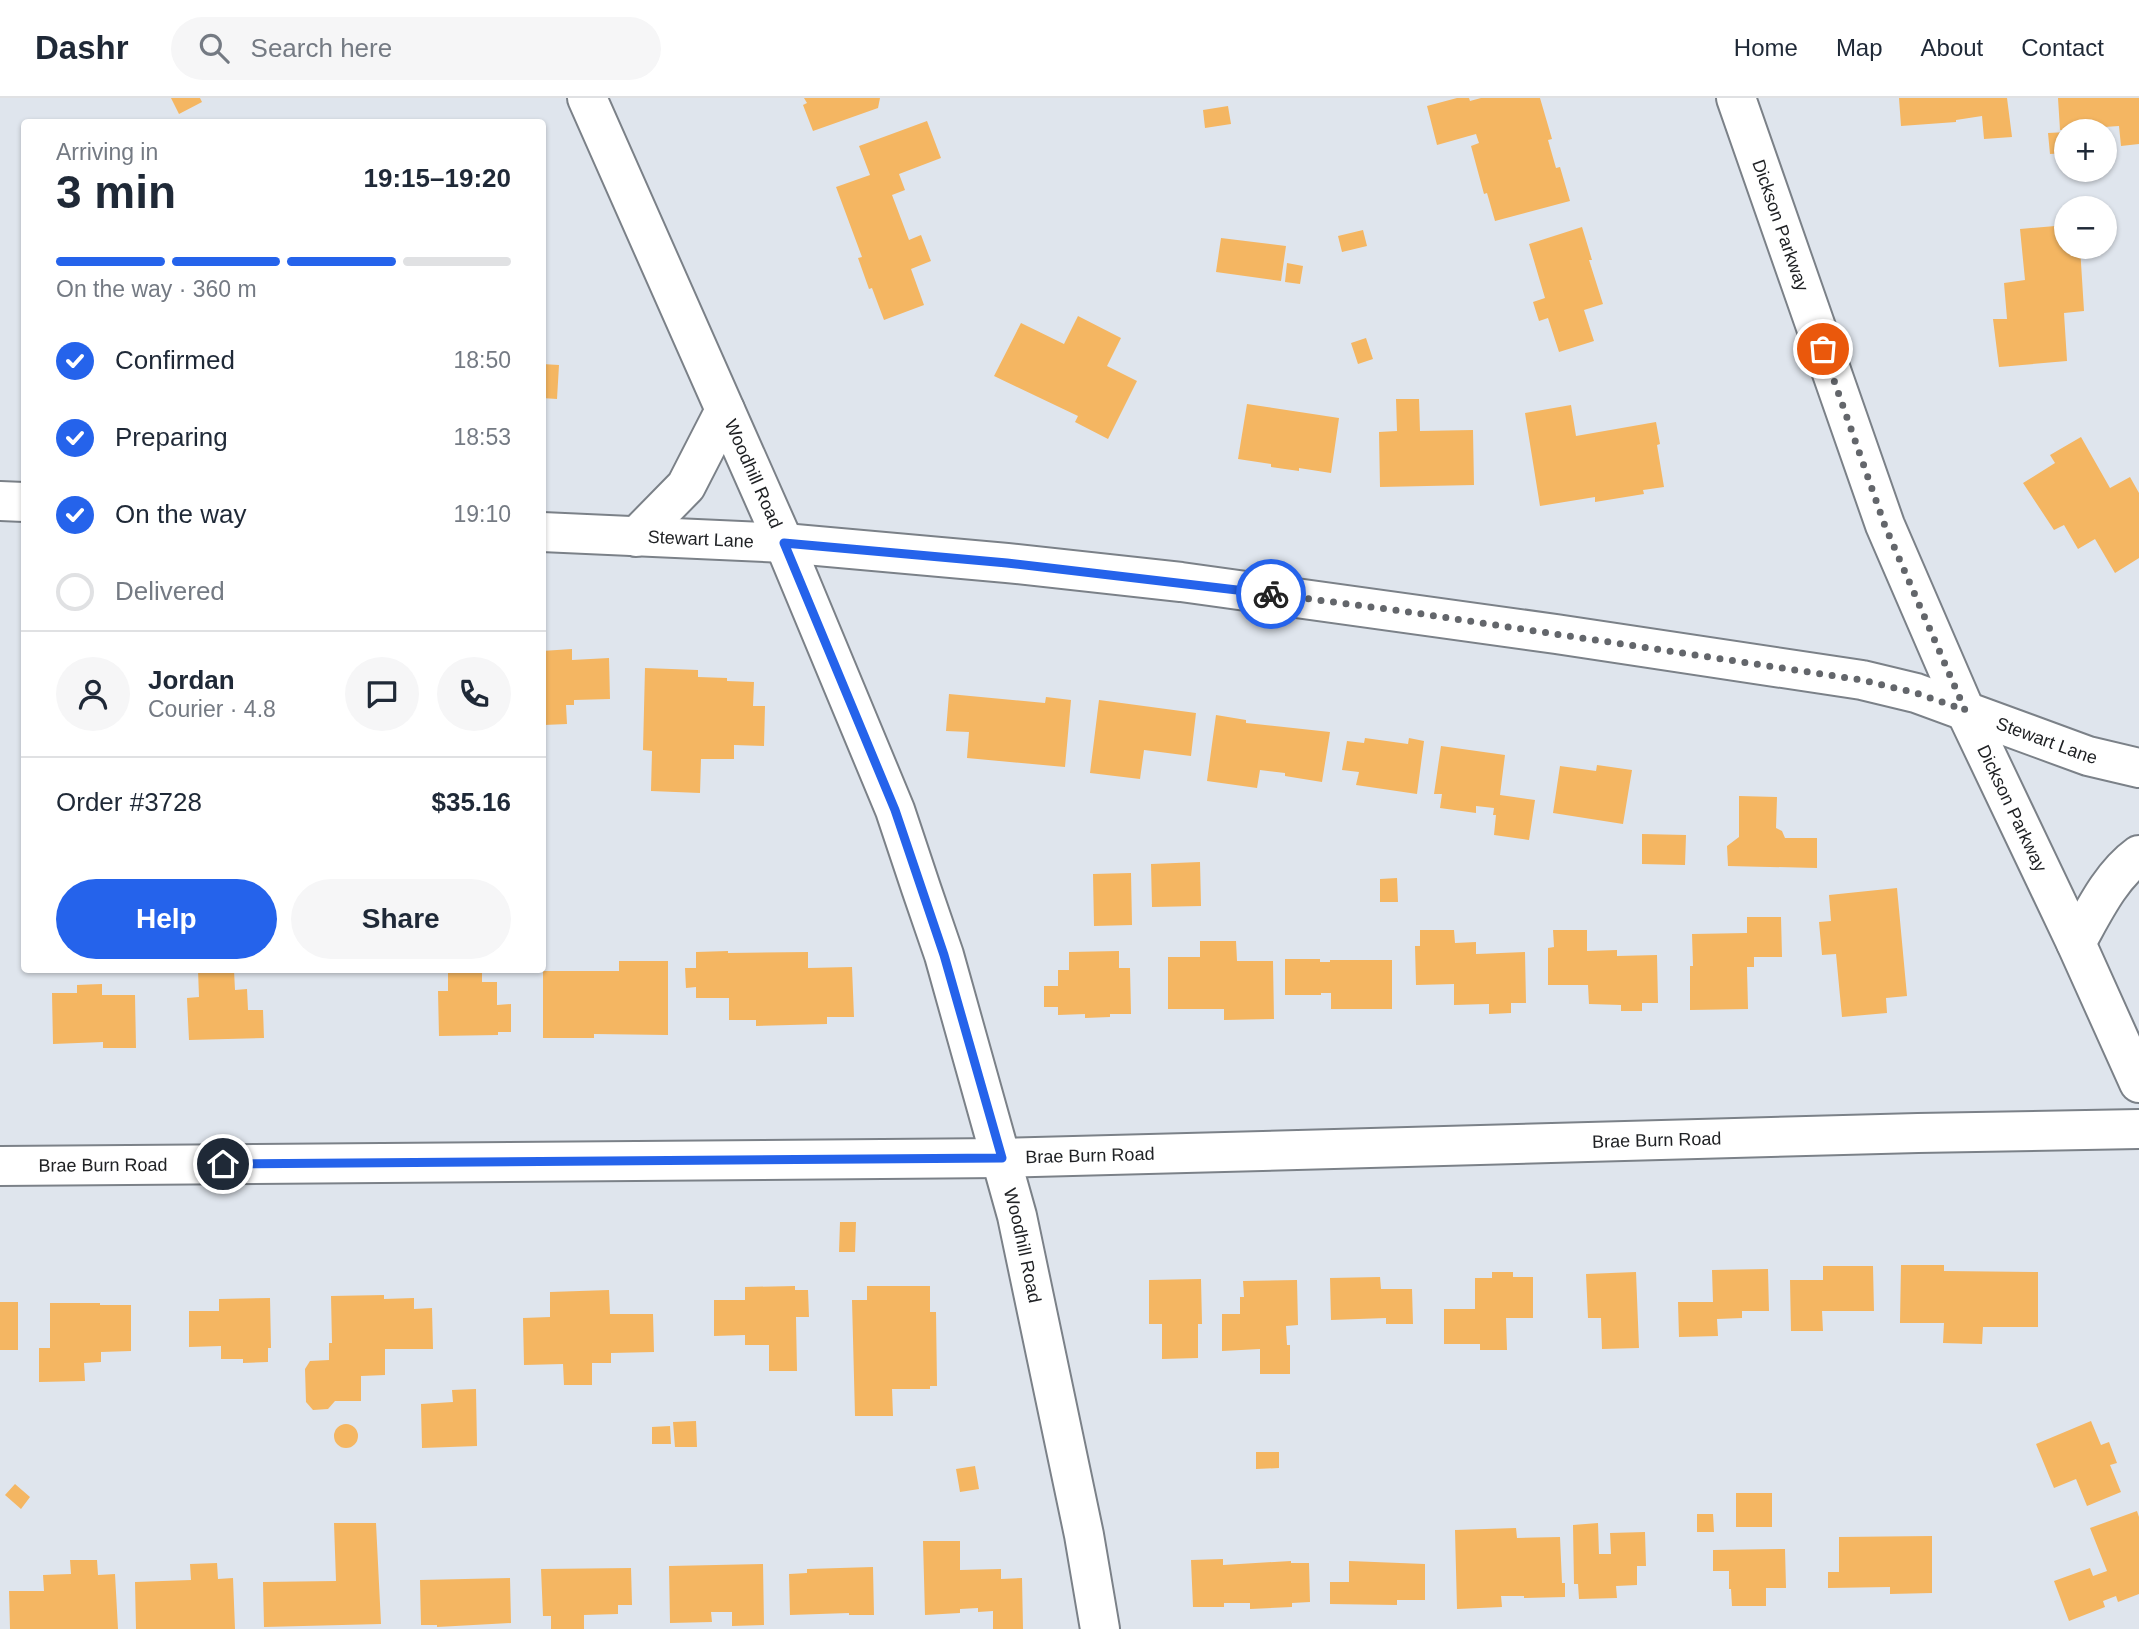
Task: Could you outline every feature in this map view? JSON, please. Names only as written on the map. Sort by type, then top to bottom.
[{"type":"street","name":"Woodhill Road","points":[[587,98],[784,543],[895,810],[944,955],[1002,1158],[1033,1286],[1084,1535],[1100,1629]]},
{"type":"street","name":"Dickson Parkway","points":[[1736,98],[1885,526],[1965,710],[2139,1083]]},
{"type":"street","points":[[636,537],[686,486],[725,410]]},
{"type":"street","points":[[0,501],[21,502]]},
{"type":"street","name":"Stewart Lane","points":[[546,532],[784,543],[1007,563],[1181,582],[1390,610],[1862,680],[1916,693],[2088,756],[2139,768]]},
{"type":"street","points":[[2076,943],[2101,897],[2139,855]]},
{"type":"street","name":"Brae Burn Road","points":[[0,1166],[1002,1158],[2139,1129]]},
{"type":"building","points":[[171,98],[200,98],[202,102],[179,114]]},
{"type":"building","points":[[804,98],[880,98],[878,108],[813,131],[803,105],[807,103]]},
{"type":"building","points":[[1457,98],[1469,98],[1470,101],[1481,98],[1540,98],[1552,139],[1548,140],[1556,168],[1560,167],[1570,201],[1495,221],[1487,193],[1484,194],[1471,146],[1479,143],[1476,134],[1437,145],[1427,106]]},
{"type":"building","points":[[1899,98],[2007,98],[2012,137],[1984,139],[1982,116],[1956,122],[1901,126]]},
{"type":"building","points":[[2058,98],[2139,98],[2139,144],[2121,146],[2117,119],[2059,119]]},
{"type":"building","points":[[1228,106],[1231,124],[1205,128],[1203,110]]},
{"type":"building","points":[[927,121],[941,158],[899,174],[905,190],[892,195],[909,240],[921,235],[931,261],[911,269],[924,305],[884,320],[872,288],[869,289],[858,258],[862,257],[836,187],[870,175],[859,146]]},
{"type":"building","points":[[2048,133],[2054,133],[2054,154],[2050,154]]},
{"type":"building","points":[[2054,226],[2054,259],[2081,259],[2084,311],[2064,313],[2067,361],[1999,367],[1993,319],[2007,319],[2004,283],[2025,280],[2020,229]]},
{"type":"building","points":[[1582,227],[1603,304],[1584,310],[1594,341],[1559,352],[1548,318],[1539,321],[1533,302],[1545,298],[1529,244]]},
{"type":"building","points":[[1363,230],[1367,246],[1342,252],[1338,236]]},
{"type":"building","points":[[1221,238],[1286,246],[1281,281],[1216,272]]},
{"type":"building","points":[[1287,263],[1303,266],[1300,284],[1285,282]]},
{"type":"building","points":[[1078,316],[1121,338],[1107,366],[1137,381],[1108,439],[1075,422],[1078,416],[994,376],[1021,323],[1064,344]]},
{"type":"building","points":[[1366,338],[1373,359],[1358,364],[1351,343]]},
{"type":"building","points":[[546,364],[559,365],[557,399],[546,398]]},
{"type":"building","points":[[1396,399],[1419,399],[1420,431],[1473,430],[1474,485],[1380,487],[1379,432],[1397,431]]},
{"type":"building","points":[[1247,404],[1339,418],[1331,473],[1271,467],[1271,464],[1238,459]]},
{"type":"building","points":[[1571,405],[1576,436],[1656,422],[1664,487],[1643,490],[1644,494],[1595,502],[1595,497],[1540,506],[1525,413]]},
{"type":"building","points":[[2081,437],[2110,488],[2130,477],[2139,493],[2139,558],[2115,573],[2095,539],[2078,549],[2064,525],[2054,530],[2023,483],[2055,463],[2050,455]]},
{"type":"building","points":[[572,649],[572,660],[609,658],[610,699],[574,700],[574,705],[566,705],[567,724],[546,725],[546,651]]},
{"type":"building","points":[[645,668],[698,670],[698,677],[754,682],[753,706],[765,706],[764,746],[734,745],[734,759],[701,759],[700,793],[651,791],[652,751],[643,750]]},
{"type":"building","points":[[949,694],[1045,703],[1046,697],[1071,700],[1065,767],[967,758],[969,732],[946,731]]},
{"type":"building","points":[[1099,700],[1196,713],[1191,756],[1144,750],[1140,779],[1090,773]]},
{"type":"building","points":[[1216,715],[1246,720],[1246,723],[1330,732],[1322,782],[1260,770],[1257,788],[1207,781]]},
{"type":"building","points":[[1365,738],[1408,744],[1409,738],[1424,741],[1417,794],[1356,785],[1359,772],[1342,770],[1347,741],[1364,743]]},
{"type":"building","points":[[1441,746],[1505,755],[1500,795],[1535,800],[1529,840],[1494,835],[1494,808],[1476,806],[1476,813],[1440,808],[1442,794],[1434,794]]},
{"type":"building","points":[[1597,765],[1632,770],[1623,824],[1553,813],[1560,766],[1596,771]]},
{"type":"building","points":[[1739,796],[1777,797],[1776,828],[1782,831],[1785,838],[1817,838],[1817,868],[1728,866],[1727,846],[1739,837]]},
{"type":"building","points":[[1642,834],[1686,835],[1685,865],[1642,864]]},
{"type":"building","points":[[1200,862],[1201,906],[1152,907],[1151,864]]},
{"type":"building","points":[[1131,873],[1132,925],[1094,926],[1093,874]]},
{"type":"building","points":[[1397,878],[1398,902],[1380,902],[1380,879]]},
{"type":"building","points":[[1897,888],[1907,996],[1886,998],[1887,1013],[1842,1017],[1836,954],[1822,955],[1819,922],[1831,921],[1829,895]]},
{"type":"building","points":[[1747,917],[1781,917],[1782,957],[1754,957],[1754,967],[1747,967],[1748,1009],[1690,1010],[1692,934],[1747,933]]},
{"type":"building","points":[[1420,930],[1454,930],[1455,943],[1476,942],[1476,954],[1525,952],[1526,1003],[1511,1003],[1511,1013],[1489,1014],[1489,1004],[1454,1005],[1454,984],[1416,985],[1415,946],[1420,946]]},
{"type":"building","points":[[1553,930],[1587,930],[1587,951],[1617,950],[1617,956],[1657,955],[1658,1003],[1642,1003],[1642,1011],[1621,1011],[1621,1005],[1589,1004],[1588,985],[1548,985],[1548,948],[1554,947]]},
{"type":"building","points":[[1200,941],[1236,941],[1237,961],[1273,961],[1274,1019],[1224,1020],[1224,1009],[1168,1009],[1168,957],[1200,957]]},
{"type":"building","points":[[1119,951],[1119,968],[1130,968],[1131,1014],[1085,1018],[1085,1014],[1058,1015],[1058,1007],[1044,1007],[1044,986],[1058,986],[1058,970],[1069,970],[1069,952]]},
{"type":"building","points":[[696,952],[808,952],[808,968],[852,967],[854,1017],[827,1017],[827,1024],[756,1026],[756,1020],[729,1020],[729,998],[696,998],[696,987],[686,988],[685,968],[696,968]]},
{"type":"building","points":[[1285,959],[1320,959],[1320,962],[1392,960],[1392,1009],[1331,1009],[1331,993],[1285,995]]},
{"type":"building","points":[[619,961],[668,961],[668,1035],[594,1034],[594,1038],[543,1038],[543,973],[619,971]]},
{"type":"building","points":[[198,973],[234,973],[235,990],[247,989],[248,1010],[263,1010],[264,1038],[189,1040],[187,998],[199,997]]},
{"type":"building","points":[[448,973],[482,973],[482,982],[497,982],[497,1005],[511,1004],[511,1032],[498,1032],[498,1035],[439,1036],[438,991],[448,991]]},
{"type":"building","points":[[102,984],[102,995],[135,995],[136,1048],[103,1048],[103,1042],[53,1044],[52,993],[77,993],[77,985]]},
{"type":"building","points":[[840,1222],[856,1222],[855,1252],[839,1252]]},
{"type":"building","points":[[1901,1265],[1944,1265],[1944,1271],[2038,1272],[2038,1327],[1983,1327],[1982,1344],[1943,1343],[1944,1323],[1900,1323]]},
{"type":"building","points":[[1823,1266],[1873,1266],[1874,1311],[1822,1311],[1823,1331],[1791,1331],[1790,1280],[1823,1280]]},
{"type":"building","points":[[1768,1269],[1769,1311],[1742,1311],[1742,1318],[1717,1319],[1718,1336],[1679,1337],[1678,1302],[1713,1302],[1712,1270]]},
{"type":"building","points":[[1492,1272],[1513,1272],[1513,1277],[1533,1277],[1533,1318],[1506,1318],[1507,1350],[1480,1350],[1480,1344],[1444,1344],[1444,1309],[1475,1309],[1475,1278],[1492,1278]]},
{"type":"building","points":[[1636,1272],[1639,1348],[1602,1349],[1601,1318],[1588,1318],[1586,1274]]},
{"type":"building","points":[[1380,1277],[1381,1289],[1412,1289],[1413,1324],[1386,1324],[1386,1318],[1331,1320],[1330,1278]]},
{"type":"building","points":[[1201,1279],[1202,1324],[1198,1324],[1198,1358],[1162,1359],[1162,1324],[1149,1324],[1149,1280]]},
{"type":"building","points":[[1297,1280],[1298,1325],[1286,1326],[1287,1345],[1290,1345],[1290,1374],[1260,1374],[1260,1349],[1222,1351],[1222,1314],[1240,1314],[1240,1297],[1244,1297],[1243,1281]]},
{"type":"building","points":[[795,1286],[795,1290],[808,1290],[809,1317],[796,1317],[797,1371],[769,1371],[769,1345],[745,1345],[745,1335],[714,1336],[714,1300],[745,1300],[745,1287]]},
{"type":"building","points":[[867,1286],[930,1286],[930,1312],[936,1312],[937,1386],[930,1386],[930,1389],[892,1389],[893,1416],[855,1416],[852,1300],[867,1300]]},
{"type":"building","points":[[609,1290],[610,1314],[653,1314],[654,1352],[611,1353],[611,1363],[592,1363],[592,1385],[564,1385],[563,1364],[524,1365],[523,1318],[550,1317],[550,1292]]},
{"type":"building","points":[[384,1295],[384,1299],[414,1298],[414,1309],[432,1308],[433,1349],[385,1349],[385,1375],[361,1376],[361,1401],[335,1401],[328,1409],[313,1410],[306,1402],[305,1369],[310,1361],[329,1360],[329,1343],[332,1343],[331,1296]]},
{"type":"building","points":[[270,1298],[271,1348],[268,1348],[268,1362],[243,1363],[243,1359],[221,1359],[221,1346],[189,1347],[189,1311],[219,1311],[219,1299]]},
{"type":"building","points":[[0,1302],[18,1302],[18,1350],[0,1350]]},
{"type":"building","points":[[50,1303],[131,1305],[131,1351],[101,1352],[101,1362],[84,1363],[85,1381],[39,1382],[39,1348],[50,1348]]},
{"type":"building","points":[[476,1389],[477,1446],[422,1448],[421,1404],[453,1402],[452,1390]]},
{"type":"building","points":[[696,1421],[697,1447],[675,1447],[673,1422]]},
{"type":"building","points":[[2091,1421],[2101,1445],[2109,1442],[2117,1463],[2110,1465],[2121,1492],[2087,1506],[2076,1479],[2054,1488],[2036,1444]]},
{"type":"building","points":[[346,1424],[354,1428],[358,1436],[354,1444],[346,1448],[338,1444],[334,1436],[338,1428]]},
{"type":"building","points":[[670,1426],[671,1444],[652,1444],[652,1427]]},
{"type":"building","points":[[1256,1452],[1279,1452],[1279,1468],[1256,1469]]},
{"type":"building","points":[[975,1466],[979,1489],[960,1492],[956,1469]]},
{"type":"building","points":[[15,1484],[30,1497],[21,1509],[5,1495]]},
{"type":"building","points":[[1736,1493],[1772,1493],[1772,1527],[1736,1527]]},
{"type":"building","points":[[2137,1511],[2139,1594],[2118,1602],[2116,1596],[2103,1601],[2105,1607],[2069,1621],[2054,1581],[2090,1568],[2093,1576],[2107,1571],[2090,1528]]},
{"type":"building","points":[[1697,1514],[1713,1514],[1714,1532],[1697,1532]]},
{"type":"building","points":[[334,1523],[376,1523],[381,1624],[264,1627],[263,1582],[336,1581]]},
{"type":"building","points":[[1598,1523],[1599,1554],[1611,1554],[1610,1533],[1645,1532],[1646,1566],[1637,1566],[1637,1585],[1616,1586],[1617,1598],[1579,1599],[1578,1584],[1574,1584],[1573,1525]]},
{"type":"building","points":[[1516,1528],[1517,1538],[1560,1537],[1565,1597],[1501,1596],[1502,1607],[1457,1609],[1455,1530]]},
{"type":"building","points":[[1932,1536],[1932,1593],[1890,1594],[1890,1587],[1828,1588],[1828,1572],[1839,1572],[1839,1537]]},
{"type":"building","points":[[923,1541],[960,1541],[960,1570],[1001,1569],[1001,1579],[1022,1578],[1023,1629],[993,1629],[993,1611],[978,1612],[978,1608],[960,1609],[960,1613],[925,1615]]},
{"type":"building","points":[[1785,1549],[1786,1588],[1766,1588],[1766,1606],[1732,1606],[1729,1571],[1713,1571],[1713,1550]]},
{"type":"building","points":[[1223,1559],[1223,1565],[1291,1561],[1309,1563],[1310,1602],[1292,1603],[1292,1607],[1250,1609],[1250,1603],[1224,1603],[1224,1607],[1193,1607],[1191,1560]]},
{"type":"building","points":[[70,1560],[97,1560],[98,1575],[115,1574],[118,1629],[10,1629],[9,1591],[44,1591],[43,1575],[71,1574]]},
{"type":"building","points":[[1349,1561],[1425,1564],[1425,1600],[1397,1600],[1397,1605],[1330,1604],[1330,1582],[1349,1582]]},
{"type":"building","points":[[217,1563],[218,1579],[233,1578],[235,1629],[136,1629],[135,1582],[191,1580],[190,1564]]},
{"type":"building","points":[[763,1564],[764,1625],[732,1626],[732,1612],[711,1612],[712,1622],[670,1623],[669,1566]]},
{"type":"building","points":[[873,1567],[874,1615],[790,1615],[789,1574],[807,1573],[807,1569]]},
{"type":"building","points":[[631,1568],[632,1605],[618,1605],[618,1614],[584,1615],[584,1629],[551,1629],[551,1616],[543,1616],[541,1569]]},
{"type":"building","points":[[510,1578],[511,1623],[437,1627],[421,1625],[420,1580]]},
{"type":"way so far","points":[[1271,594],[1862,680],[1916,693],[1965,710],[1885,526],[1823,349]]},
{"type":"route","points":[[223,1164],[1002,1158],[944,955],[895,810],[784,543],[1007,563],[1271,594]]}]
